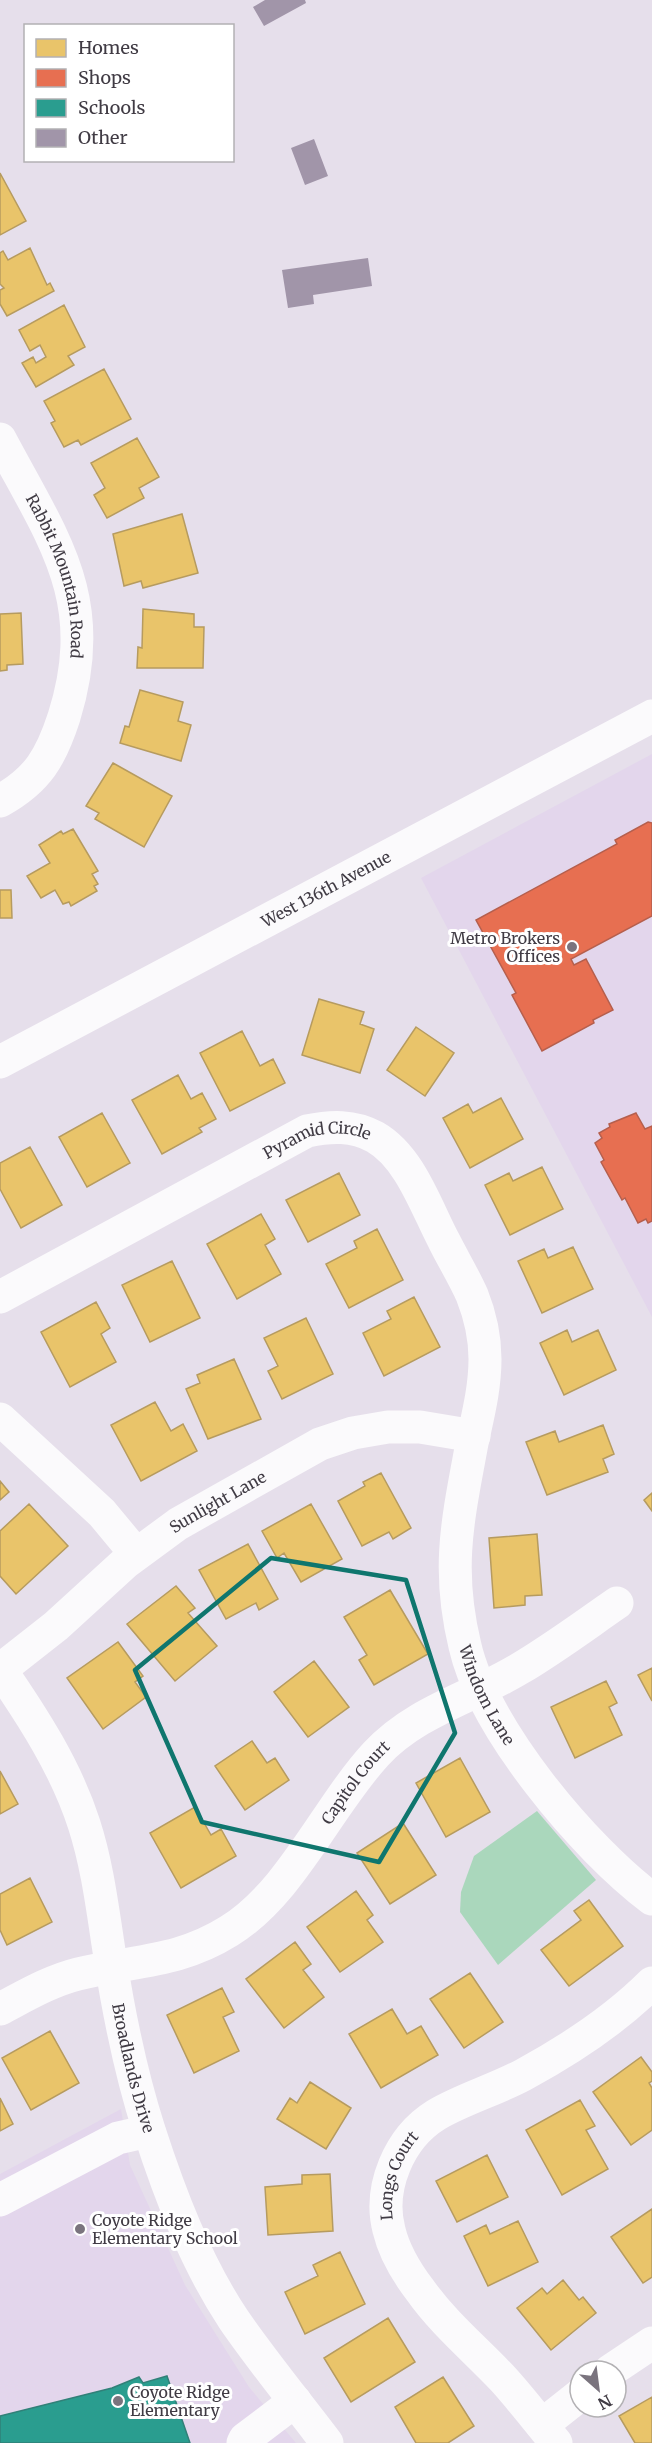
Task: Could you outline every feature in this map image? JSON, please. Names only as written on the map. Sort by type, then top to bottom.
[{"type":"street","name":"Rabbit Mountain Road","points":[[0,440],[62,555],[73,590],[78,622],[78,658],[54,748],[40,770],[29,781],[0,801]]},
{"type":"street","name":"West 136th Avenue","points":[[0,1062],[652,716]]},
{"type":"street","name":"Pyramid Circle","points":[[0,1297],[307,1131],[330,1126],[353,1128],[375,1137],[392,1150],[402,1164],[472,1296],[482,1325],[485,1359],[483,1389],[474,1436]]},
{"type":"street","points":[[0,1419],[102,1512],[136,1554]]},
{"type":"street","name":"Sunlight Lane","points":[[0,1669],[56,1626],[136,1554],[178,1524],[331,1440],[353,1433],[388,1427],[420,1427],[474,1436]]},
{"type":"street","name":"Windom Lane","points":[[474,1436],[456,1526],[453,1567],[457,1609],[466,1650],[480,1689],[500,1726],[560,1810],[596,1850],[652,1899]]},
{"type":"street","name":"Capitol Court","points":[[0,2009],[46,1985],[78,1974],[168,1958],[201,1947],[231,1930],[258,1908],[376,1754],[403,1730],[420,1719],[519,1669],[617,1604]]},
{"type":"street","name":"Broadlands Drive","points":[[0,1669],[33,1718],[65,1776],[84,1824],[95,1868],[112,1968],[135,2080],[149,2131],[202,2264],[233,2318],[327,2443]]},
{"type":"street","name":"Longs Court","points":[[549,2434],[504,2381],[420,2291],[398,2255],[388,2229],[386,2203],[389,2179],[399,2155],[414,2133],[435,2115],[512,2081],[556,2057],[598,2028],[652,1983]]},
{"type":"street","points":[[0,2200],[118,2138],[149,2131]]},
{"type":"street","points":[[628,2359],[652,2343]]},
{"type":"street","points":[[243,2443],[245,2439],[295,2401]]},
{"type":"street","points":[[549,2434],[568,2410]]},
{"type":"highlighted area","points":[[271,1558],[406,1580],[455,1733],[379,1862],[202,1822],[135,1670]]},
{"type":"shaded area","points":[[652,754],[652,1317],[421,878]]},
{"type":"shaded area","name":"Coyote Ridge Elementary School","points":[[121,2109],[130,2165],[185,2285],[249,2387],[296,2443],[0,2443],[0,2174]]},
{"type":"green space","points":[[537,1811],[596,1880],[498,1965],[460,1912],[461,1892],[474,1856]]},
{"type":"building: Homes","points":[[0,173],[26,221],[0,235]]},
{"type":"building: Homes","points":[[30,248],[47,285],[50,283],[54,291],[7,316],[0,304],[0,290],[4,288],[0,284],[0,253],[3,251],[8,260]]},
{"type":"building: Homes","points":[[64,305],[85,347],[68,356],[74,365],[36,387],[22,363],[33,357],[36,363],[46,357],[40,345],[30,351],[19,330]]},
{"type":"building: Homes","points":[[104,369],[131,419],[81,445],[78,440],[64,447],[51,423],[55,421],[44,401]]},
{"type":"building: Homes","points":[[137,438],[159,477],[139,488],[144,498],[107,518],[94,495],[105,488],[91,463]]},
{"type":"building: Homes","points":[[182,514],[198,573],[143,588],[141,581],[124,586],[113,534]]},
{"type":"building: Homes","points":[[143,609],[194,614],[194,627],[204,627],[203,668],[137,668],[138,647],[142,648]]},
{"type":"building: Homes","points":[[21,613],[23,664],[7,665],[7,670],[0,671],[0,614]]},
{"type":"building: Homes","points":[[140,690],[183,702],[178,721],[191,725],[181,761],[120,743],[125,726],[129,727]]},
{"type":"building: Homes","points":[[113,763],[172,796],[144,847],[95,819],[99,813],[86,806]]},
{"type":"building: Homes","points":[[73,829],[98,871],[92,874],[98,884],[94,886],[97,891],[71,906],[69,902],[63,904],[55,890],[41,898],[27,876],[50,863],[39,845],[61,831],[63,834]]},
{"type":"building: Homes","points":[[0,890],[11,890],[12,918],[0,918]]},
{"type":"building: Homes","points":[[319,999],[364,1012],[360,1024],[374,1029],[360,1073],[302,1055]]},
{"type":"building: Homes","points":[[416,1027],[454,1053],[425,1096],[387,1070]]},
{"type":"building: Homes","points":[[242,1031],[260,1066],[273,1059],[285,1083],[230,1111],[200,1053]]},
{"type":"building: Homes","points":[[178,1075],[191,1099],[202,1093],[216,1119],[199,1128],[202,1132],[162,1154],[132,1100]]},
{"type":"building: Homes","points":[[501,1098],[523,1139],[470,1168],[443,1118],[468,1104],[473,1113]]},
{"type":"building: Homes","points":[[102,1113],[130,1163],[87,1187],[59,1137]]},
{"type":"building: Homes","points":[[30,1147],[62,1205],[21,1228],[0,1189],[0,1163]]},
{"type":"building: Homes","points":[[542,1167],[563,1209],[510,1235],[485,1185],[509,1173],[513,1181]]},
{"type":"building: Homes","points":[[339,1173],[360,1215],[308,1242],[286,1200]]},
{"type":"building: Homes","points":[[261,1214],[275,1239],[265,1245],[281,1274],[237,1299],[207,1244]]},
{"type":"building: Homes","points":[[377,1229],[403,1280],[349,1308],[326,1264],[357,1248],[354,1241]]},
{"type":"building: Homes","points":[[573,1247],[593,1289],[542,1313],[518,1261],[544,1249],[548,1258]]},
{"type":"building: Homes","points":[[172,1261],[200,1318],[150,1342],[122,1285]]},
{"type":"building: Homes","points":[[414,1297],[440,1347],[384,1376],[363,1333],[391,1319],[387,1311]]},
{"type":"building: Homes","points":[[96,1302],[110,1328],[101,1334],[116,1362],[70,1387],[41,1332]]},
{"type":"building: Homes","points":[[306,1318],[333,1374],[282,1399],[268,1371],[278,1366],[264,1338]]},
{"type":"building: Homes","points":[[567,1330],[572,1342],[598,1330],[616,1370],[564,1395],[540,1343]]},
{"type":"building: Homes","points":[[234,1359],[261,1419],[208,1439],[186,1389],[200,1383],[197,1375]]},
{"type":"building: Homes","points":[[155,1402],[171,1431],[183,1424],[197,1451],[141,1481],[111,1425]]},
{"type":"building: Homes","points":[[603,1425],[614,1454],[603,1459],[608,1472],[547,1495],[526,1442],[555,1431],[559,1442]]},
{"type":"building: Homes","points":[[381,1473],[411,1528],[393,1539],[389,1532],[362,1546],[338,1501],[365,1486],[363,1482]]},
{"type":"building: Homes","points":[[0,1481],[9,1492],[0,1500]]},
{"type":"building: Homes","points":[[652,1493],[652,1511],[644,1500]]},
{"type":"building: Homes","points":[[29,1504],[68,1546],[16,1594],[0,1576],[0,1531]]},
{"type":"building: Homes","points":[[311,1504],[342,1559],[301,1582],[284,1553],[277,1558],[262,1531]]},
{"type":"building: Homes","points":[[537,1534],[542,1595],[525,1596],[525,1605],[494,1608],[489,1538]]},
{"type":"building: Homes","points":[[248,1544],[278,1599],[259,1610],[256,1603],[226,1619],[199,1570]]},
{"type":"building: Homes","points":[[176,1586],[195,1608],[188,1613],[217,1646],[175,1681],[127,1624]]},
{"type":"building: Homes","points":[[390,1590],[428,1654],[374,1685],[359,1660],[367,1655],[344,1617]]},
{"type":"building: Homes","points":[[118,1642],[143,1676],[135,1682],[146,1697],[103,1729],[67,1678]]},
{"type":"building: Homes","points":[[314,1661],[349,1707],[308,1737],[274,1692]]},
{"type":"building: Homes","points":[[652,1668],[652,1701],[638,1675]]},
{"type":"building: Homes","points":[[606,1681],[617,1703],[609,1707],[622,1735],[575,1758],[551,1707]]},
{"type":"building: Homes","points":[[252,1741],[267,1763],[275,1758],[289,1780],[245,1810],[215,1766]]},
{"type":"building: Homes","points":[[460,1758],[490,1812],[446,1837],[416,1783]]},
{"type":"building: Homes","points":[[0,1771],[18,1804],[0,1814]]},
{"type":"building: Homes","points":[[195,1807],[211,1835],[221,1829],[236,1856],[181,1888],[150,1833]]},
{"type":"building: Homes","points":[[403,1823],[436,1875],[390,1904],[357,1853]]},
{"type":"building: Homes","points":[[30,1878],[52,1922],[7,1945],[0,1930],[0,1894]]},
{"type":"building: Homes","points":[[356,1891],[373,1915],[367,1920],[383,1942],[340,1972],[307,1927]]},
{"type":"building: Homes","points":[[589,1900],[623,1946],[569,1986],[541,1950],[581,1920],[574,1911]]},
{"type":"building: Homes","points":[[295,1942],[311,1964],[303,1970],[324,1997],[284,2028],[246,1979]]},
{"type":"building: Homes","points":[[470,1973],[503,2022],[464,2048],[430,1999]]},
{"type":"building: Homes","points":[[222,1988],[234,2012],[223,2017],[239,2051],[194,2073],[167,2015]]},
{"type":"building: Homes","points":[[392,2009],[407,2034],[421,2026],[438,2055],[381,2088],[349,2034]]},
{"type":"building: Homes","points":[[50,2031],[79,2083],[31,2110],[2,2058]]},
{"type":"building: Homes","points":[[641,2057],[652,2072],[652,2081],[649,2083],[652,2088],[652,2130],[631,2145],[593,2092]]},
{"type":"building: Homes","points":[[310,2082],[351,2108],[326,2149],[277,2119],[290,2098],[297,2103]]},
{"type":"building: Homes","points":[[0,2098],[13,2124],[0,2131]]},
{"type":"building: Homes","points":[[580,2100],[595,2126],[586,2130],[608,2169],[562,2195],[526,2130]]},
{"type":"building: Homes","points":[[487,2155],[508,2197],[457,2222],[436,2181]]},
{"type":"building: Homes","points":[[330,2174],[333,2231],[268,2235],[265,2187],[302,2184],[302,2175]]},
{"type":"building: Homes","points":[[652,2209],[652,2277],[643,2283],[611,2237]]},
{"type":"building: Homes","points":[[518,2221],[538,2262],[488,2286],[464,2236],[486,2225],[490,2234]]},
{"type":"building: Homes","points":[[340,2252],[365,2304],[305,2334],[285,2292],[318,2276],[313,2265]]},
{"type":"building: Homes","points":[[563,2280],[579,2300],[583,2297],[596,2313],[551,2350],[517,2308],[542,2288],[547,2294]]},
{"type":"building: Homes","points":[[388,2318],[415,2362],[351,2402],[324,2358]]},
{"type":"building: Homes","points":[[443,2377],[474,2426],[448,2443],[416,2443],[395,2407]]},
{"type":"building: Homes","points":[[652,2397],[652,2443],[635,2443],[621,2419],[628,2419],[628,2411]]},
{"type":"building: Shops","points":[[648,822],[652,823],[652,916],[571,959],[574,965],[586,959],[613,1010],[542,1051],[512,995],[516,993],[476,920],[617,844],[615,840]]},
{"type":"building: Shops","points":[[636,1113],[645,1129],[652,1126],[652,1221],[648,1223],[646,1219],[638,1223],[625,1198],[622,1200],[601,1162],[604,1160],[595,1143],[602,1138],[599,1133],[610,1127],[609,1124]]},
{"type":"building: Schools","name":"Coyote Ridge Elementary","points":[[167,2376],[190,2443],[0,2443],[0,2416],[112,2388],[139,2377],[143,2383]]},
{"type":"building: Other","points":[[265,0],[305,0],[306,3],[264,26],[253,7]]},
{"type":"building: Other","points":[[314,139],[328,176],[305,185],[291,148]]},
{"type":"building: Other","points":[[368,258],[372,286],[313,295],[314,304],[288,308],[282,270]]},
{"type":"place","name":"Metro Brokers Offices","points":[[572,947]]},
{"type":"place","name":"Coyote Ridge Elementary School","points":[[80,2229]]},
{"type":"place","name":"Coyote Ridge Elementary","points":[[118,2401]]}]
